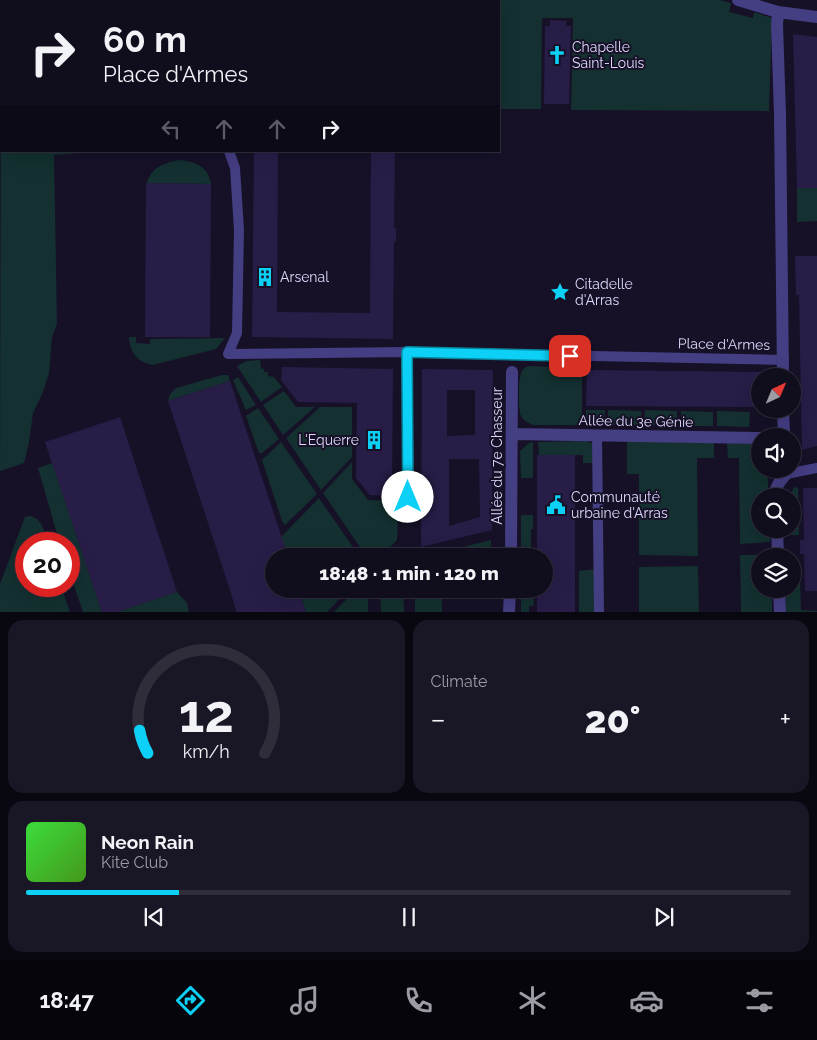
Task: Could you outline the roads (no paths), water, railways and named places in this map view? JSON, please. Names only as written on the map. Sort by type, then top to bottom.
[{"type":"street","points":[[738,0],[778,12],[817,17]]},
{"type":"street","name":"Place d'Armes","points":[[778,12],[784,360]]},
{"type":"street","points":[[784,360],[784,368]]},
{"type":"street","name":"Allée du 7e Chasseur","points":[[510,548],[512,372]]},
{"type":"street","name":"Allée du 3e Génie","points":[[512,434],[751,438]]},
{"type":"street","points":[[509,612],[510,598]]},
{"type":"street","points":[[779,598],[780,612]]},
{"type":"lane","name":"Place d'Armes","points":[[229,152],[235,168],[239,230],[237,333],[228,354],[407,352],[784,360]]},
{"type":"lane","points":[[407,352],[408,497]]},
{"type":"lane","name":"Allée du 7e Chasseur","points":[[512,355],[512,372]]},
{"type":"lane","points":[[597,436],[599,612]]},
{"type":"lane","points":[[801,470],[817,468]]},
{"type":"place","name":"Chapelle Saint-Louis","points":[[557,55]]},
{"type":"place","name":"Arsenal","points":[[265,277]]},
{"type":"place","name":"Citadelle d'Arras","points":[[560,292]]},
{"type":"place","name":"L'Equerre","points":[[374,440]]},
{"type":"place","name":"Communauté urbaine d'Arras","points":[[556,505]]}]
